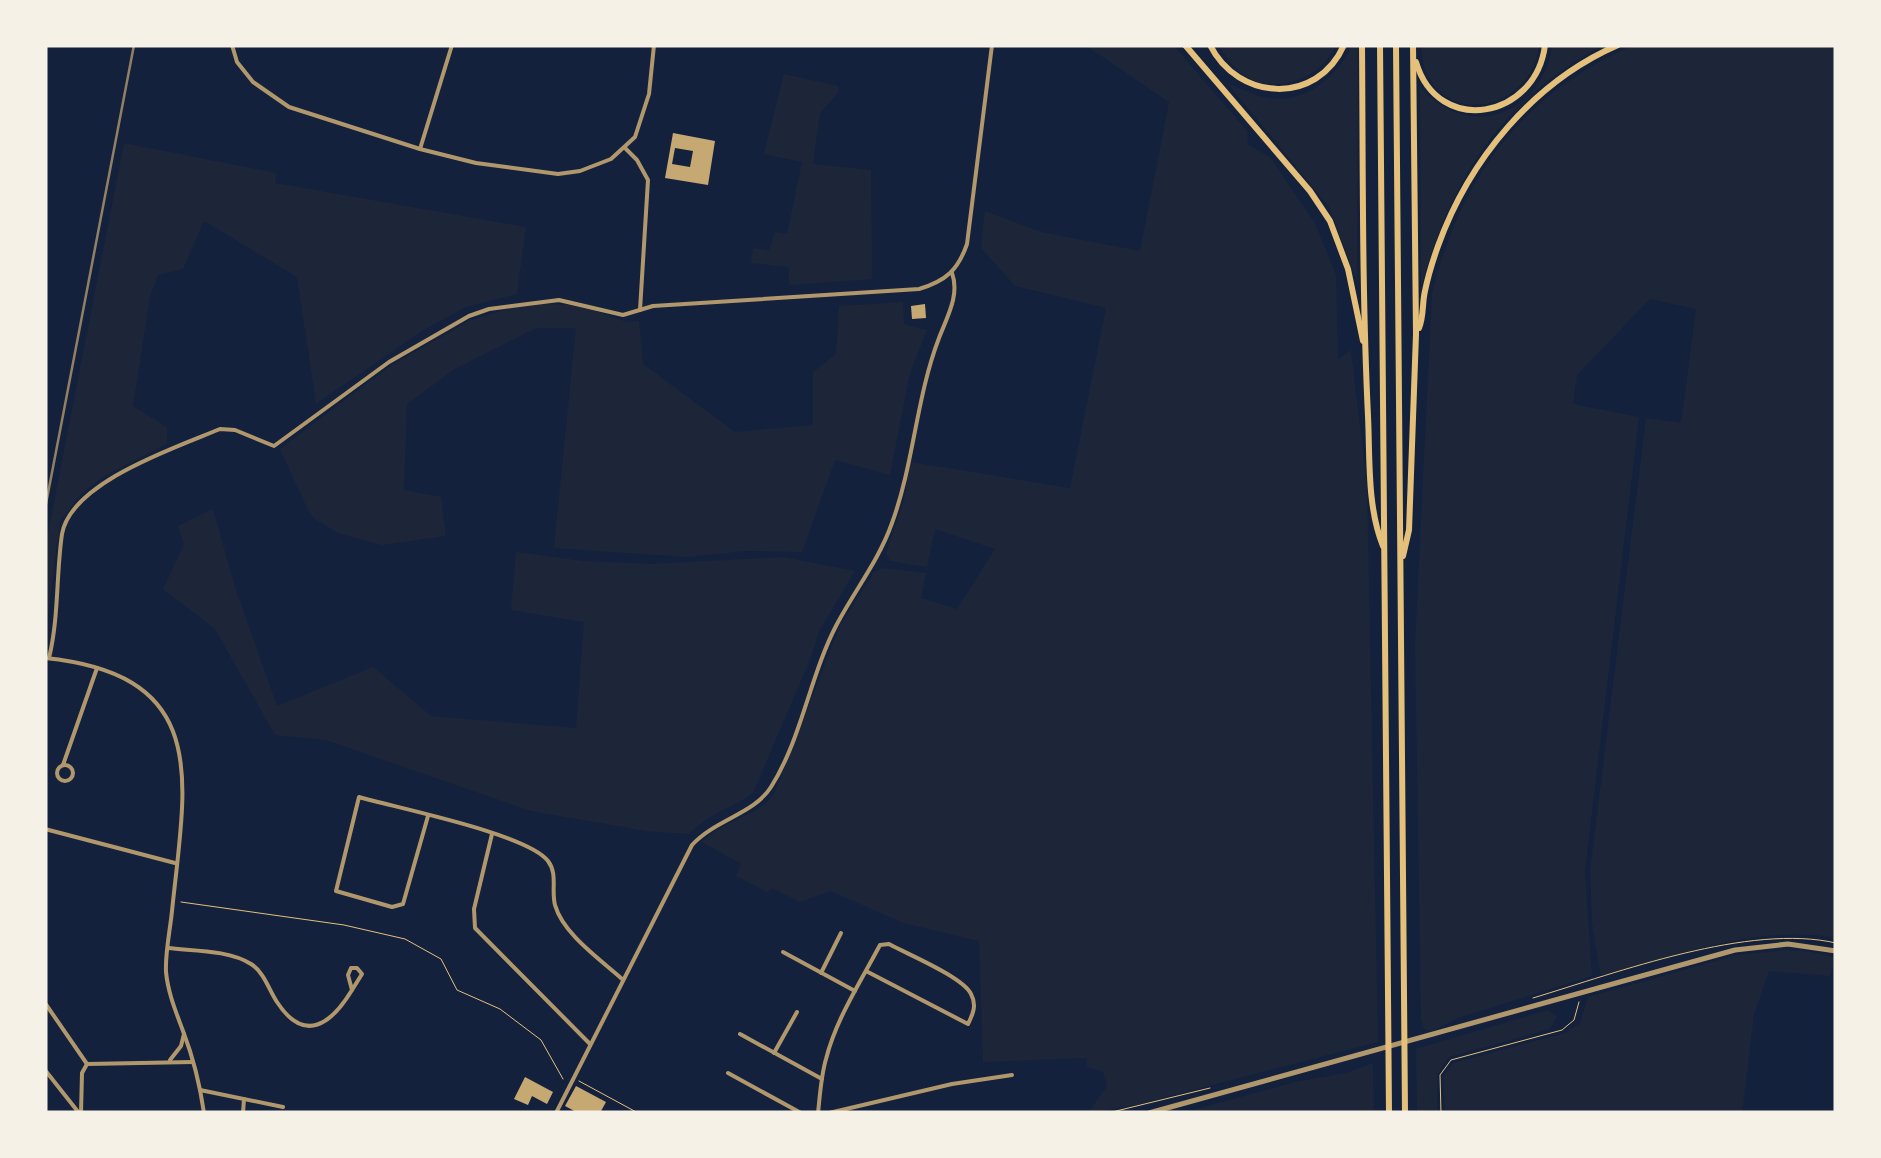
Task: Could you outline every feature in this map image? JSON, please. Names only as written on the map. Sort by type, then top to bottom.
[{"type":"highway","points":[[1185,45],[1310,191],[1330,221],[1348,269],[1364,344]]},
{"type":"highway","points":[[1210,45],[1221,63],[1239,79],[1261,89],[1280,90],[1317,79],[1330,68],[1344,45]]},
{"type":"highway","points":[[1362,45],[1364,344],[1372,492],[1376,531],[1385,552]]},
{"type":"highway","points":[[1380,45],[1389,1113]]},
{"type":"highway","points":[[1396,45],[1405,1113]]},
{"type":"highway","points":[[1400,567],[1409,530],[1416,334],[1414,45]]},
{"type":"highway","points":[[1414,45],[1421,78],[1433,93],[1447,104],[1488,110],[1510,104],[1526,90],[1538,74],[1545,45]]},
{"type":"highway","points":[[1416,334],[1438,246],[1457,200],[1481,160],[1513,120],[1544,92],[1618,45]]},
{"type":"street","points":[[232,45],[246,74],[274,100],[420,150],[476,163],[558,174],[594,166],[625,148],[635,137],[644,115],[654,45]]},
{"type":"street","points":[[420,150],[452,45]]},
{"type":"street","points":[[204,1113],[166,970],[181,811],[182,754],[174,728],[146,692],[115,673],[47,658],[57,626],[62,533],[81,502],[114,476],[220,429],[234,430],[274,446],[389,362],[489,309],[560,300],[624,315],[653,306],[919,289],[943,280],[961,262],[967,244],[992,45]]},
{"type":"street","points":[[625,148],[648,180],[640,310]]},
{"type":"street","points":[[556,1113],[692,845],[713,826],[761,800],[779,772],[837,624],[878,558],[891,528],[928,366],[956,294],[952,273]]},
{"type":"street","points":[[63,765],[97,668]]},
{"type":"street","points":[[428,816],[404,904],[392,907],[336,891],[360,798],[428,816],[492,834],[536,848],[549,862],[561,919],[622,979]]},
{"type":"street","points":[[45,829],[176,863]]},
{"type":"street","points":[[492,834],[474,908],[475,928],[590,1044]]},
{"type":"street","points":[[821,972],[841,934]]},
{"type":"street","points":[[818,1113],[832,1040],[855,991],[866,970],[880,945],[888,944],[968,989],[974,1007],[968,1024],[866,970]]},
{"type":"street","points":[[1149,1113],[1734,950],[1788,944],[1836,951]]},
{"type":"street","points":[[168,948],[242,959],[257,968],[284,1012],[310,1026],[333,1018],[352,990]]},
{"type":"street","points":[[783,952],[855,991]]},
{"type":"street","points":[[45,1002],[88,1064]]},
{"type":"street","points":[[774,1053],[797,1012]]},
{"type":"street","points":[[168,1062],[184,1034]]},
{"type":"street","points":[[740,1034],[822,1079]]},
{"type":"street","points":[[88,1064],[193,1062]]},
{"type":"street","points":[[80,1113],[82,1073],[88,1064]]},
{"type":"street","points":[[45,1070],[80,1113]]},
{"type":"street","points":[[728,1073],[800,1113]]},
{"type":"street","points":[[829,1113],[952,1084],[1012,1075]]},
{"type":"street","points":[[200,1090],[283,1107]]},
{"type":"street","points":[[243,1113],[244,1099]]},
{"type":"path","points":[[173,901],[344,926],[422,947],[445,964],[457,990],[500,1009],[541,1040],[558,1072],[638,1113]]},
{"type":"path","points":[[1442,1113],[1440,1075],[1451,1060],[1562,1030],[1574,1020],[1580,994]]},
{"type":"path","points":[[1108,1113],[1208,1089]]},
{"type":"shaded area","points":[[1085,45],[1173,45],[1247,131],[1248,145],[1270,157],[1315,223],[1336,275],[1338,359],[1351,350],[1367,486],[1378,1042],[1136,1105],[1088,1113],[1107,1086],[1103,1072],[1087,1067],[1086,1058],[983,1062],[979,941],[904,923],[830,891],[800,902],[772,888],[767,892],[736,876],[741,864],[702,842],[758,809],[774,794],[840,626],[874,572],[883,568],[926,573],[921,598],[957,609],[995,549],[935,529],[927,567],[890,561],[886,553],[904,500],[910,462],[1070,488],[1106,308],[1015,286],[981,248],[985,211],[1041,232],[1140,251],[1169,102]]},
{"type":"shaded area","points":[[1218,45],[1336,45],[1309,75],[1283,84],[1269,84],[1243,75]]},
{"type":"shaded area","points":[[1352,45],[1358,45],[1357,281],[1329,207],[1228,84],[1267,98],[1295,97],[1329,77]]},
{"type":"shaded area","points":[[1421,45],[1539,45],[1524,82],[1492,102],[1475,105],[1457,102],[1441,92],[1426,73]]},
{"type":"shaded area","points":[[1552,45],[1604,45],[1537,90],[1485,145],[1448,211],[1421,287],[1420,87],[1439,104],[1460,114],[1480,117],[1501,113],[1519,104],[1534,89],[1546,69]]},
{"type":"shaded area","points":[[1633,45],[1836,45],[1836,938],[1748,938],[1603,975],[1600,972],[1592,924],[1590,871],[1646,418],[1681,423],[1696,309],[1650,299],[1577,375],[1573,404],[1639,417],[1585,871],[1592,976],[1458,1018],[1432,1031],[1424,1029],[1421,1019],[1415,644],[1432,293],[1460,212],[1502,144],[1528,114],[1559,88]]},
{"type":"shaded area","points":[[784,74],[838,86],[839,92],[820,113],[813,164],[871,170],[872,279],[789,285],[789,267],[751,263],[753,248],[769,250],[775,232],[787,234],[802,162],[764,154]]},
{"type":"shaded area","points":[[124,143],[276,173],[275,183],[526,227],[517,294],[466,307],[422,331],[316,404],[297,277],[204,221],[183,269],[158,275],[150,297],[133,406],[167,427],[167,444],[104,476],[80,495],[60,521],[46,632],[45,548]]},
{"type":"shaded area","points":[[903,302],[904,324],[927,330],[910,373],[890,475],[835,460],[802,552],[746,551],[686,557],[554,548],[576,328],[536,328],[455,369],[407,404],[404,490],[441,497],[446,536],[382,545],[338,533],[308,510],[280,449],[392,365],[471,320],[540,304],[578,305],[627,322],[639,321],[643,364],[735,432],[813,425],[813,372],[836,354],[839,306]]},
{"type":"shaded area","points":[[213,509],[235,587],[277,706],[373,667],[431,716],[576,728],[584,622],[511,610],[516,552],[583,561],[652,564],[783,557],[855,571],[819,631],[753,793],[689,834],[646,831],[531,811],[326,740],[275,735],[215,629],[163,589],[184,544],[178,526]]},
{"type":"shaded area","points":[[1788,950],[1836,958],[1830,976],[1769,971],[1754,1015],[1742,1113],[1445,1113],[1443,1077],[1453,1063],[1565,1033],[1580,1023],[1588,997],[1737,955]]},
{"type":"shaded area","points":[[1548,1010],[1557,1016],[1550,1029],[1449,1057],[1437,1075],[1437,1113],[1417,1113],[1416,1049]]},
{"type":"shaded area","points":[[1373,1063],[1374,1113],[1182,1113],[1295,1082],[1346,1073]]},
{"type":"building","points":[[673,133],[715,141],[708,185],[665,178]],"holes":[[[675,148],[693,151],[690,167],[672,164]]]},
{"type":"building","points":[[925,304],[926,318],[912,319],[911,306]]},
{"type":"building","points":[[525,1077],[553,1092],[547,1104],[532,1096],[528,1105],[514,1099]]},
{"type":"building","points":[[576,1086],[606,1102],[600,1113],[578,1113],[565,1106]]},
{"type":"railway","points":[[45,509],[134,45]]}]
